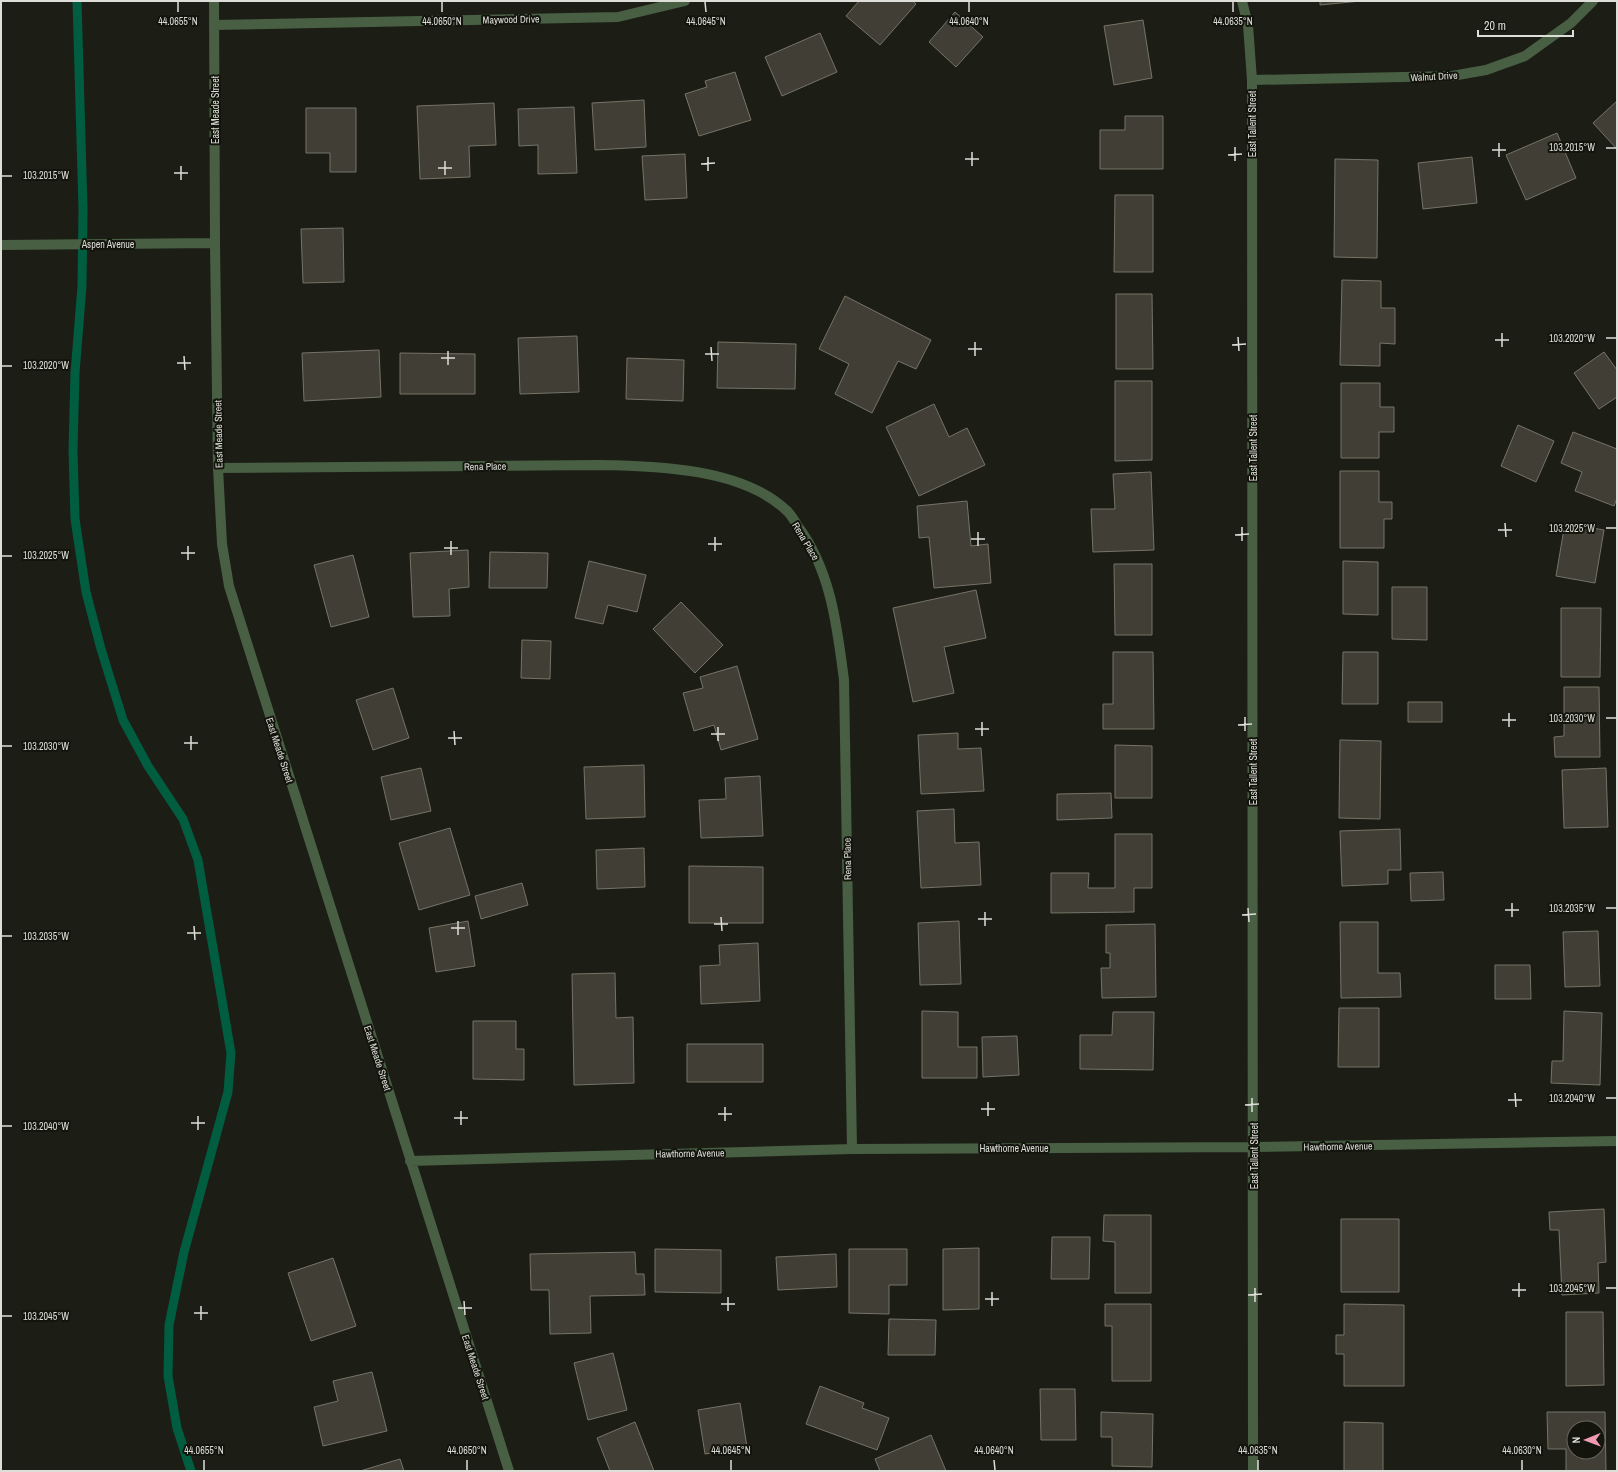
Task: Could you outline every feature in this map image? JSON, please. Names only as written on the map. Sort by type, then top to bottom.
[{"type":"street","name":"East Meade Street","points":[[214,1],[218,468],[222,544],[230,586],[246,642],[509,1471]]},
{"type":"street","name":"Maywood Drive","points":[[214,26],[618,17],[685,1]]},
{"type":"street","name":"East Tallent Street","points":[[1242,1],[1248,24],[1252,80],[1254,1147],[1253,1471]]},
{"type":"street","name":"Walnut Drive","points":[[1252,80],[1452,76],[1486,70],[1525,56],[1572,23],[1593,1]]},
{"type":"street","name":"Aspen Avenue","points":[[1,245],[215,243]]},
{"type":"street","name":"Rena Place","points":[[218,468],[598,465],[650,466],[691,471],[734,481],[764,493],[787,511],[804,534],[819,562],[828,586],[838,633],[844,680],[852,1149]]},
{"type":"street","name":"Hawthorne Avenue","points":[[410,1161],[852,1149],[1254,1147],[1617,1141]]},
{"type":"building","points":[[859,1],[913,1],[916,4],[880,45],[846,16]]},
{"type":"building","points":[[1320,1],[1361,1],[1320,5]]},
{"type":"building","points":[[955,12],[983,37],[956,67],[929,42]]},
{"type":"building","points":[[1143,20],[1152,78],[1114,85],[1104,26]]},
{"type":"building","points":[[820,33],[837,72],[782,96],[765,57]]},
{"type":"building","points":[[735,72],[751,120],[699,136],[685,94],[707,87],[705,81]]},
{"type":"building","points":[[644,100],[646,147],[595,150],[592,103]]},
{"type":"building","points":[[1617,101],[1617,149],[1593,123]]},
{"type":"building","points":[[494,103],[496,145],[469,146],[470,177],[420,179],[417,106]]},
{"type":"building","points":[[574,107],[577,173],[538,174],[538,145],[519,146],[518,109]]},
{"type":"building","points":[[306,108],[356,108],[356,172],[330,172],[330,153],[306,153]]},
{"type":"building","points":[[1125,116],[1163,116],[1163,169],[1100,169],[1100,130],[1125,130]]},
{"type":"building","points":[[1557,133],[1576,178],[1526,200],[1506,155]]},
{"type":"building","points":[[685,154],[687,198],[645,200],[642,156]]},
{"type":"building","points":[[1472,157],[1477,203],[1423,209],[1418,163]]},
{"type":"building","points":[[1335,159],[1378,160],[1377,258],[1334,257]]},
{"type":"building","points":[[1115,195],[1153,195],[1153,272],[1114,272]]},
{"type":"building","points":[[343,228],[344,282],[303,283],[301,229]]},
{"type":"building","points":[[1342,280],[1381,281],[1381,308],[1395,308],[1395,344],[1380,343],[1380,366],[1340,365]]},
{"type":"building","points":[[1116,294],[1152,294],[1153,369],[1116,369]]},
{"type":"building","points":[[845,296],[931,340],[916,369],[898,361],[872,413],[835,394],[849,364],[819,349]]},
{"type":"building","points":[[577,336],[579,392],[520,394],[518,338]]},
{"type":"building","points":[[718,342],[796,344],[795,389],[717,388]]},
{"type":"building","points":[[379,350],[381,397],[304,401],[302,353]]},
{"type":"building","points":[[1604,352],[1617,370],[1617,397],[1599,409],[1574,373]]},
{"type":"building","points":[[400,353],[475,354],[475,394],[400,394]]},
{"type":"building","points":[[627,358],[684,360],[683,401],[626,399]]},
{"type":"building","points":[[1115,381],[1152,381],[1152,460],[1115,461]]},
{"type":"building","points":[[1341,383],[1380,383],[1380,407],[1394,407],[1394,432],[1379,432],[1379,458],[1341,458]]},
{"type":"building","points":[[934,404],[949,437],[967,428],[985,465],[919,496],[886,427]]},
{"type":"building","points":[[1518,425],[1554,441],[1536,482],[1501,466]]},
{"type":"building","points":[[1573,432],[1617,449],[1617,498],[1614,506],[1575,491],[1582,472],[1561,463]]},
{"type":"building","points":[[1340,471],[1379,471],[1379,502],[1392,502],[1392,519],[1384,519],[1384,548],[1340,548]]},
{"type":"building","points":[[1151,472],[1154,550],[1093,552],[1091,509],[1115,509],[1113,474]]},
{"type":"building","points":[[967,501],[971,546],[988,544],[991,583],[934,588],[929,537],[919,538],[917,506]]},
{"type":"building","points":[[1565,523],[1604,530],[1595,583],[1556,576]]},
{"type":"building","points":[[468,550],[469,587],[449,589],[450,616],[413,617],[410,553]]},
{"type":"building","points":[[490,552],[548,553],[547,588],[489,588]]},
{"type":"building","points":[[353,555],[369,617],[331,627],[314,565]]},
{"type":"building","points":[[589,561],[646,575],[637,612],[608,605],[603,624],[575,618]]},
{"type":"building","points":[[1343,561],[1378,562],[1378,615],[1343,614]]},
{"type":"building","points":[[1114,564],[1152,564],[1152,635],[1115,635]]},
{"type":"building","points":[[1392,587],[1427,587],[1427,640],[1392,639]]},
{"type":"building","points":[[976,590],[986,638],[944,647],[954,693],[913,702],[893,608]]},
{"type":"building","points":[[681,602],[723,645],[695,673],[653,629]]},
{"type":"building","points":[[1561,608],[1601,608],[1600,677],[1561,677]]},
{"type":"building","points":[[522,640],[551,641],[550,679],[521,678]]},
{"type":"building","points":[[1113,652],[1153,652],[1154,729],[1103,729],[1103,704],[1113,704]]},
{"type":"building","points":[[1343,652],[1378,652],[1378,704],[1342,704]]},
{"type":"building","points":[[737,666],[758,739],[721,750],[714,725],[694,731],[683,693],[703,688],[700,677]]},
{"type":"building","points":[[1564,687],[1599,687],[1600,757],[1555,757],[1554,737],[1564,736]]},
{"type":"building","points":[[393,688],[409,738],[373,750],[356,700]]},
{"type":"building","points":[[1408,702],[1442,702],[1442,722],[1408,722]]},
{"type":"building","points":[[958,733],[958,749],[981,748],[984,791],[921,794],[918,735]]},
{"type":"building","points":[[1340,740],[1381,741],[1380,819],[1339,818]]},
{"type":"building","points":[[1115,745],[1152,746],[1152,798],[1115,798]]},
{"type":"building","points":[[644,765],[645,817],[586,819],[584,767]]},
{"type":"building","points":[[421,768],[431,811],[391,820],[381,777]]},
{"type":"building","points":[[1606,768],[1608,827],[1564,828],[1562,770]]},
{"type":"building","points":[[760,776],[763,836],[701,838],[699,800],[726,799],[725,778]]},
{"type":"building","points":[[1111,793],[1112,818],[1057,820],[1057,794]]},
{"type":"building","points":[[954,809],[955,843],[979,842],[981,885],[921,888],[917,811]]},
{"type":"building","points":[[450,828],[470,895],[419,910],[399,843]]},
{"type":"building","points":[[1400,829],[1401,870],[1388,870],[1388,884],[1342,886],[1340,831]]},
{"type":"building","points":[[1115,834],[1152,834],[1152,888],[1134,888],[1134,912],[1051,913],[1051,873],[1089,873],[1088,888],[1115,888]]},
{"type":"building","points":[[644,848],[645,887],[597,889],[596,850]]},
{"type":"building","points":[[689,866],[763,867],[763,923],[689,923]]},
{"type":"building","points":[[1443,872],[1444,900],[1411,901],[1410,873]]},
{"type":"building","points":[[522,883],[528,905],[481,919],[475,896]]},
{"type":"building","points":[[468,921],[475,966],[436,972],[429,928]]},
{"type":"building","points":[[959,921],[961,984],[920,985],[918,923]]},
{"type":"building","points":[[1340,922],[1378,922],[1378,973],[1400,973],[1401,997],[1341,998]]},
{"type":"building","points":[[1155,924],[1156,997],[1102,998],[1101,968],[1110,968],[1110,953],[1106,953],[1106,925]]},
{"type":"building","points":[[1598,931],[1600,986],[1565,987],[1563,932]]},
{"type":"building","points":[[758,943],[760,1001],[701,1004],[700,966],[720,965],[719,945]]},
{"type":"building","points":[[1495,965],[1530,965],[1531,999],[1495,999]]},
{"type":"building","points":[[615,973],[616,1018],[633,1017],[634,1083],[574,1085],[572,974]]},
{"type":"building","points":[[1339,1008],[1379,1008],[1379,1067],[1338,1067]]},
{"type":"building","points":[[922,1011],[958,1012],[958,1047],[977,1047],[977,1078],[922,1078]]},
{"type":"building","points":[[1564,1011],[1602,1013],[1600,1085],[1551,1083],[1552,1061],[1563,1061]]},
{"type":"building","points":[[1113,1012],[1154,1012],[1153,1070],[1080,1069],[1080,1035],[1112,1035]]},
{"type":"building","points":[[473,1021],[516,1021],[516,1049],[524,1049],[524,1080],[473,1079]]},
{"type":"building","points":[[1017,1036],[1019,1075],[983,1077],[982,1037]]},
{"type":"building","points":[[687,1044],[763,1044],[763,1082],[687,1082]]},
{"type":"building","points":[[1604,1209],[1606,1262],[1598,1263],[1599,1293],[1562,1295],[1559,1230],[1550,1230],[1549,1212]]},
{"type":"building","points":[[1104,1215],[1151,1215],[1151,1293],[1115,1293],[1115,1242],[1103,1241]]},
{"type":"building","points":[[1341,1219],[1399,1219],[1399,1292],[1341,1292]]},
{"type":"building","points":[[1052,1237],[1090,1237],[1089,1279],[1051,1279]]},
{"type":"building","points":[[979,1248],[979,1309],[943,1310],[943,1249]]},
{"type":"building","points":[[655,1249],[721,1250],[721,1293],[655,1292]]},
{"type":"building","points":[[849,1249],[907,1249],[907,1285],[889,1285],[889,1314],[849,1313]]},
{"type":"building","points":[[635,1252],[636,1274],[644,1274],[645,1295],[590,1296],[591,1333],[550,1334],[549,1290],[531,1290],[530,1254]]},
{"type":"building","points":[[836,1254],[837,1287],[778,1290],[776,1257]]},
{"type":"building","points":[[333,1258],[356,1326],[311,1341],[288,1273]]},
{"type":"building","points":[[1105,1304],[1151,1304],[1151,1381],[1112,1381],[1112,1326],[1105,1326]]},
{"type":"building","points":[[1344,1304],[1404,1305],[1404,1386],[1344,1386],[1344,1354],[1336,1354],[1336,1335],[1344,1335]]},
{"type":"building","points":[[1566,1312],[1603,1312],[1604,1385],[1566,1386]]},
{"type":"building","points":[[889,1319],[936,1320],[935,1355],[888,1355]]},
{"type":"building","points":[[613,1353],[627,1410],[588,1420],[574,1363]]},
{"type":"building","points":[[372,1372],[387,1431],[323,1446],[314,1407],[338,1401],[333,1381]]},
{"type":"building","points":[[820,1386],[864,1403],[862,1408],[889,1418],[877,1450],[806,1424]]},
{"type":"building","points":[[1040,1389],[1075,1389],[1076,1440],[1041,1440]]},
{"type":"building","points":[[740,1403],[747,1447],[705,1454],[698,1410]]},
{"type":"building","points":[[1101,1412],[1153,1414],[1152,1467],[1112,1466],[1112,1437],[1101,1437]]},
{"type":"building","points":[[1547,1412],[1605,1412],[1605,1420],[1566,1420],[1566,1449],[1548,1449]]},
{"type":"building","points":[[635,1422],[654,1471],[610,1471],[597,1438]]},
{"type":"building","points":[[1344,1422],[1383,1423],[1383,1471],[1344,1471]]},
{"type":"building","points":[[931,1435],[946,1471],[880,1471],[875,1459]]},
{"type":"building","points":[[400,1459],[404,1471],[360,1471]]},
{"type":"building","points":[[1566,1460],[1606,1460],[1606,1471],[1566,1471]]},
{"type":"waterway","points":[[77,1],[83,209],[82,286],[75,373],[73,451],[75,519],[86,592],[101,649],[123,720],[148,766],[183,819],[198,860],[231,1053],[228,1092],[184,1252],[169,1325],[168,1376],[177,1428],[191,1471]]}]
